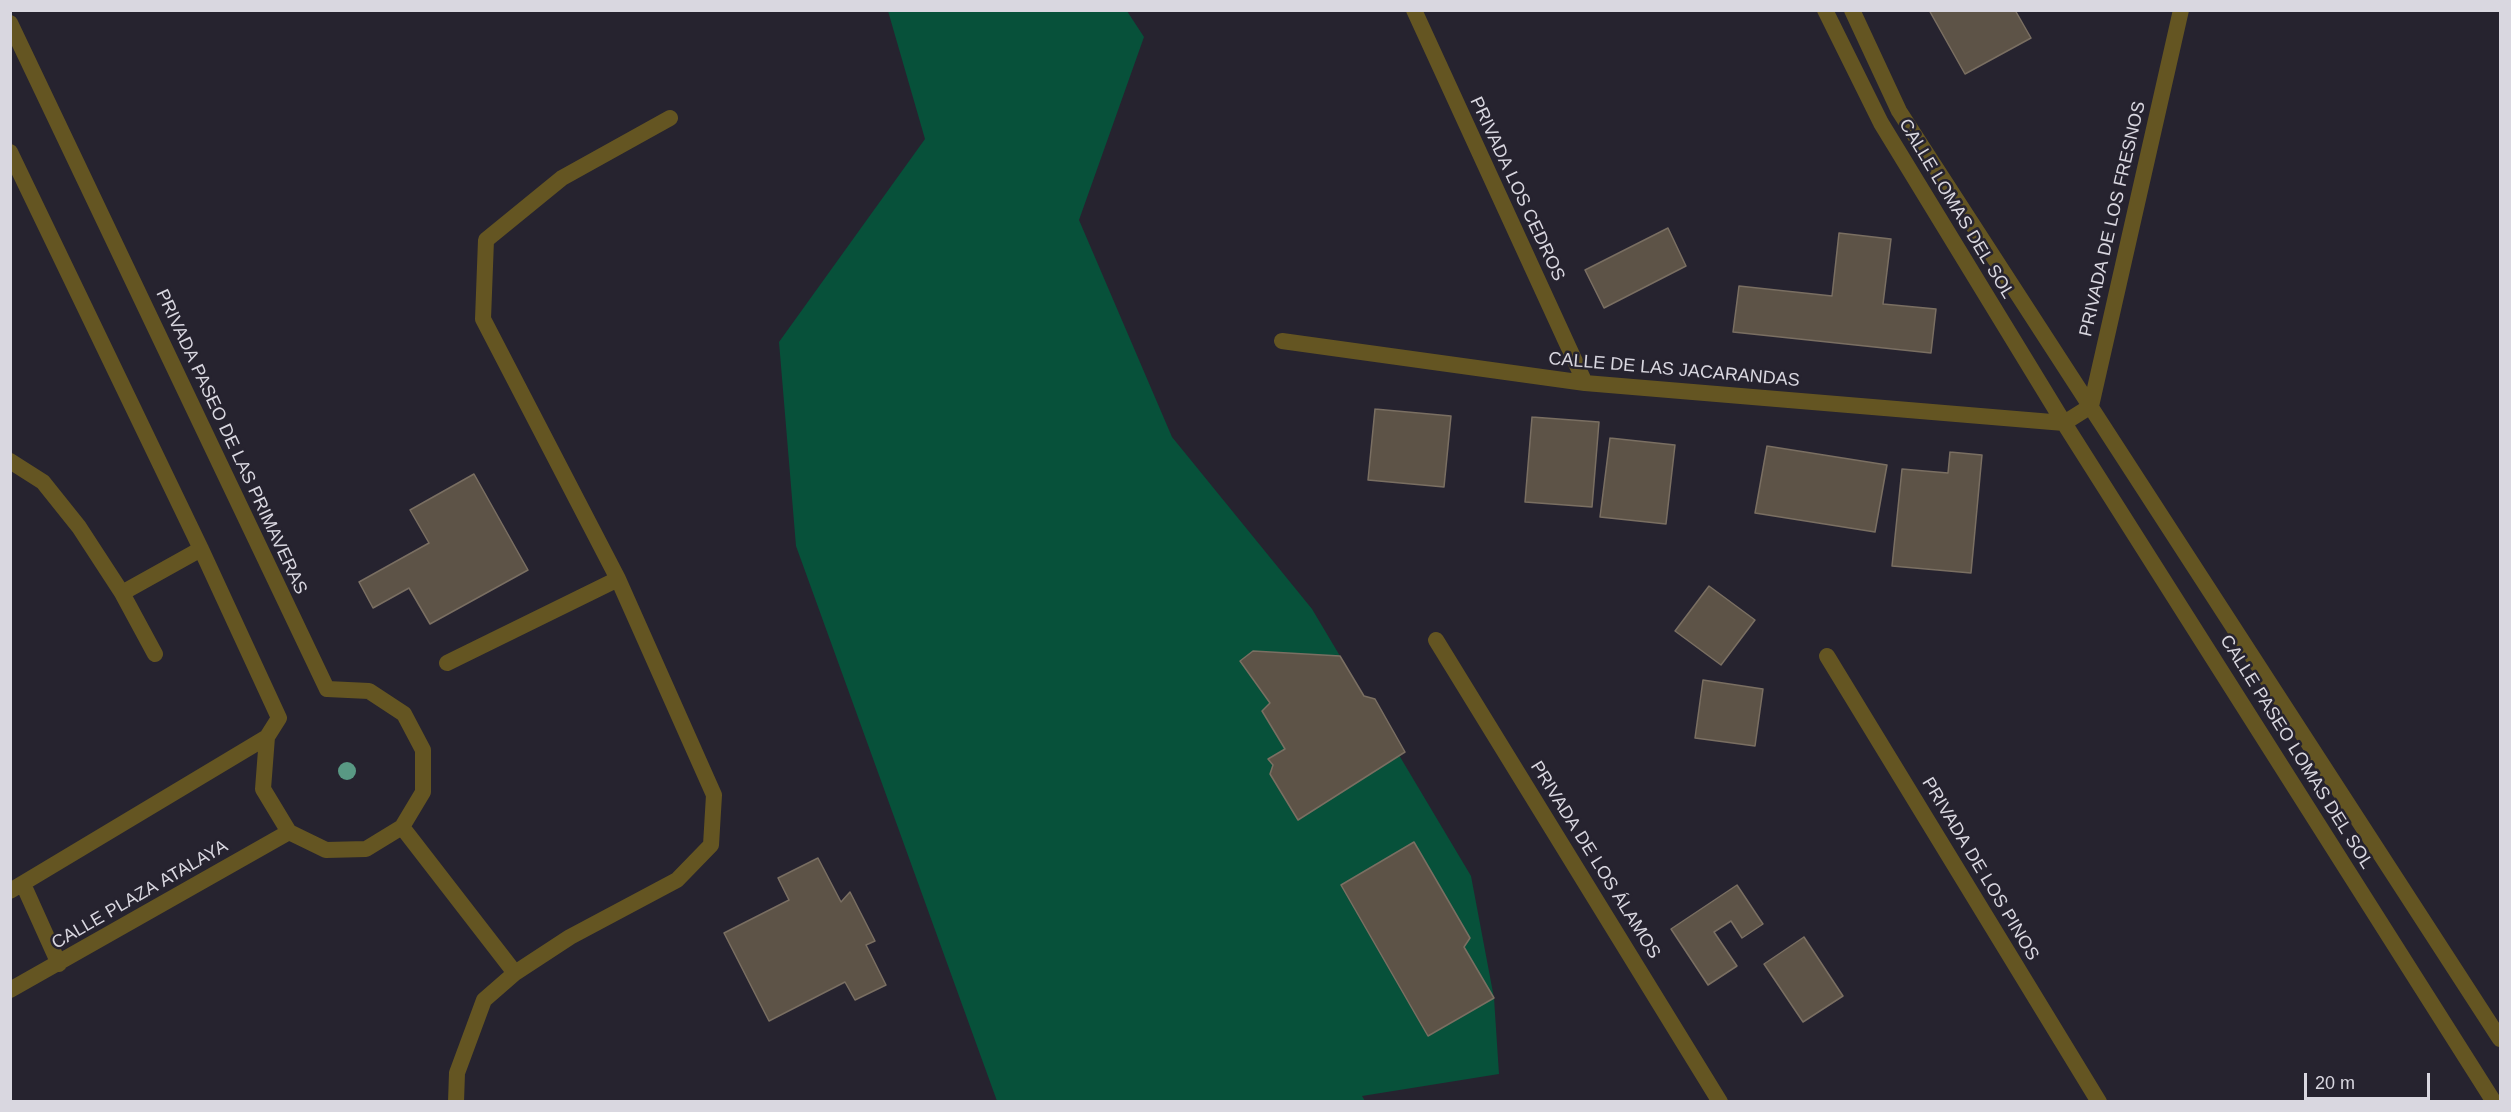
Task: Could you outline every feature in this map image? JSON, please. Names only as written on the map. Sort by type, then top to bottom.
[{"type":"street","name":"PRIVADA LOS CEDROS","points":[[1414,10],[1585,383]]},
{"type":"street","name":"CALLE LOMAS DEL SOL","points":[[1825,10],[1881,123],[2064,423]]},
{"type":"street","name":"CALLE LOMAS DEL SOL","points":[[1852,10],[1899,111],[2091,406]]},
{"type":"street","name":"PRIVADA DE LOS FRESNOS","points":[[2091,406],[2181,10]]},
{"type":"street","name":"PRIVADA PASEO DE LAS PRIMAVERAS","points":[[10,23],[327,689],[369,691],[404,714],[423,750],[423,792],[402,827],[366,849],[326,850],[289,832]]},
{"type":"street","points":[[456,1101],[458,1073],[484,1000],[515,973],[570,937],[677,880],[711,845],[714,795],[618,579],[483,319],[486,240],[562,178],[670,118]]},
{"type":"street","points":[[10,152],[201,549],[279,718],[267,737],[17,888],[59,964]]},
{"type":"street","name":"CALLE DE LAS JACARANDAS","points":[[1282,341],[1585,383],[2064,423]]},
{"type":"street","points":[[2064,423],[2091,406]]},
{"type":"street","name":"CALLE PASEO LOMAS DEL SOL","points":[[2091,406],[2500,1039]]},
{"type":"street","name":"CALLE PASEO LOMAS DEL SOL","points":[[2064,423],[2494,1101]]},
{"type":"street","points":[[10,461],[43,482],[79,527],[122,593],[155,654]]},
{"type":"street","points":[[122,593],[201,549]]},
{"type":"street","points":[[447,663],[618,579]]},
{"type":"street","name":"PRIVADA DE LOS ÁLAMOS","points":[[1436,640],[1720,1101]]},
{"type":"street","name":"PRIVADA DE LOS PINOS","points":[[1827,656],[2099,1101]]},
{"type":"street","points":[[267,737],[263,789],[289,832]]},
{"type":"street","points":[[402,827],[515,973]]},
{"type":"street","name":"CALLE PLAZA ATALAYA","points":[[10,990],[289,832]]},
{"type":"green space","points":[[888,11],[1127,11],[1144,37],[1079,220],[1172,437],[1312,609],[1471,876],[1494,998],[1499,1074],[1362,1096],[1365,1101],[997,1101],[796,546],[779,342],[925,139]]},
{"type":"building","points":[[1929,10],[2015,10],[2031,38],[1965,74]]},
{"type":"building","points":[[1668,228],[1686,266],[1604,308],[1585,270]]},
{"type":"building","points":[[1839,233],[1891,239],[1883,304],[1936,309],[1931,353],[1733,332],[1739,286],[1832,296]]},
{"type":"building","points":[[1375,409],[1451,416],[1444,487],[1368,480]]},
{"type":"building","points":[[1532,417],[1599,422],[1592,507],[1525,502]]},
{"type":"building","points":[[1610,438],[1675,445],[1666,524],[1600,517]]},
{"type":"building","points":[[1767,446],[1887,465],[1875,532],[1755,513]]},
{"type":"building","points":[[1950,452],[1982,455],[1971,573],[1892,566],[1902,469],[1948,473]]},
{"type":"building","points":[[474,474],[528,570],[430,624],[409,588],[373,608],[359,582],[429,543],[410,510]]},
{"type":"building","points":[[1709,586],[1755,620],[1721,665],[1675,631]]},
{"type":"building","points":[[1253,651],[1340,656],[1364,696],[1375,699],[1405,752],[1298,820],[1270,774],[1273,765],[1268,759],[1285,749],[1262,711],[1270,703],[1240,661]]},
{"type":"building","points":[[1703,680],[1763,689],[1755,746],[1695,738]]},
{"type":"building","points":[[1414,842],[1470,938],[1464,947],[1494,998],[1428,1036],[1341,885]]},
{"type":"building","points":[[818,858],[841,902],[850,892],[875,941],[866,945],[886,985],[855,1000],[845,982],[769,1021],[724,933],[789,900],[778,878]]},
{"type":"building","points":[[1737,885],[1763,924],[1742,938],[1731,921],[1714,932],[1737,966],[1708,985],[1671,929]]},
{"type":"building","points":[[1804,937],[1843,996],[1803,1022],[1764,964]]}]
